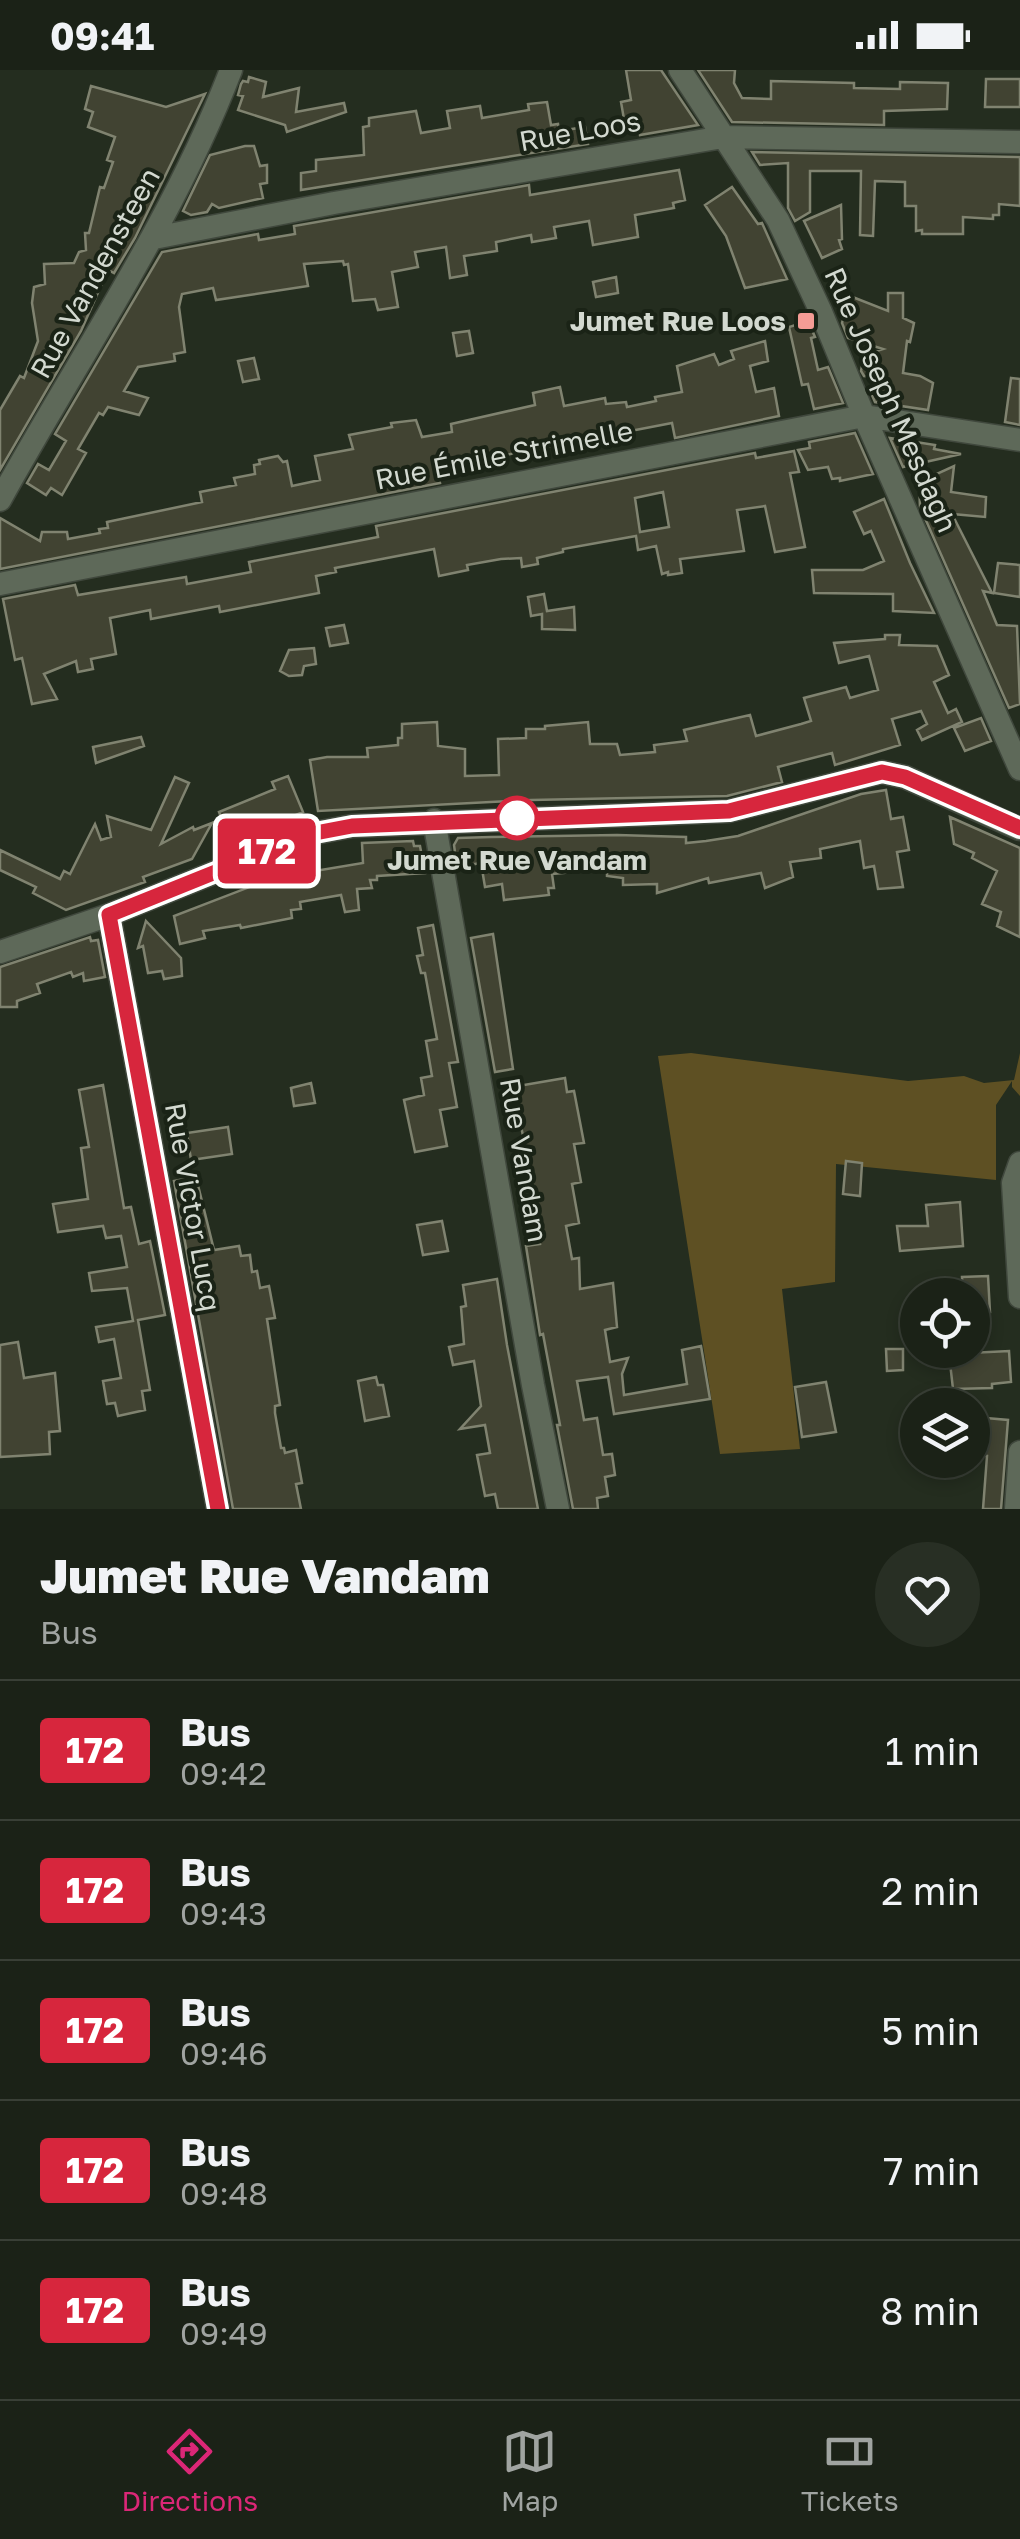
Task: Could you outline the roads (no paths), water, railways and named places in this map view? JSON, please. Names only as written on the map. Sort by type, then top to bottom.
[{"type":"street","name":"Rue Vandensteen","points":[[0,500],[154,238],[230,70]]},
{"type":"street","name":"Rue Joseph Mesdagh","points":[[680,70],[778,220],[1020,769]]},
{"type":"street","name":"Rue Loos","points":[[154,238],[334,203],[723,137],[1020,142]]},
{"type":"street","name":"Rue Émile Strimelle","points":[[0,584],[864,416],[1020,440]]},
{"type":"street","points":[[0,952],[109,915],[310,834],[352,826],[729,811],[882,772],[905,777],[1020,828]]},
{"type":"street","name":"Rue Vandam","points":[[434,820],[529,1366],[558,1509]]},
{"type":"street","name":"Rue Victor Lucq","points":[[109,915],[218,1509]]},
{"type":"street","points":[[1020,1162],[1012,1183],[1020,1297]]},
{"type":"street","points":[[1016,1509],[1020,1452]]},
{"type":"place","name":"Jumet Rue Loos","points":[[806,321]]},
{"type":"place","name":"Jumet Rue Vandam","points":[[517,818]]}]
